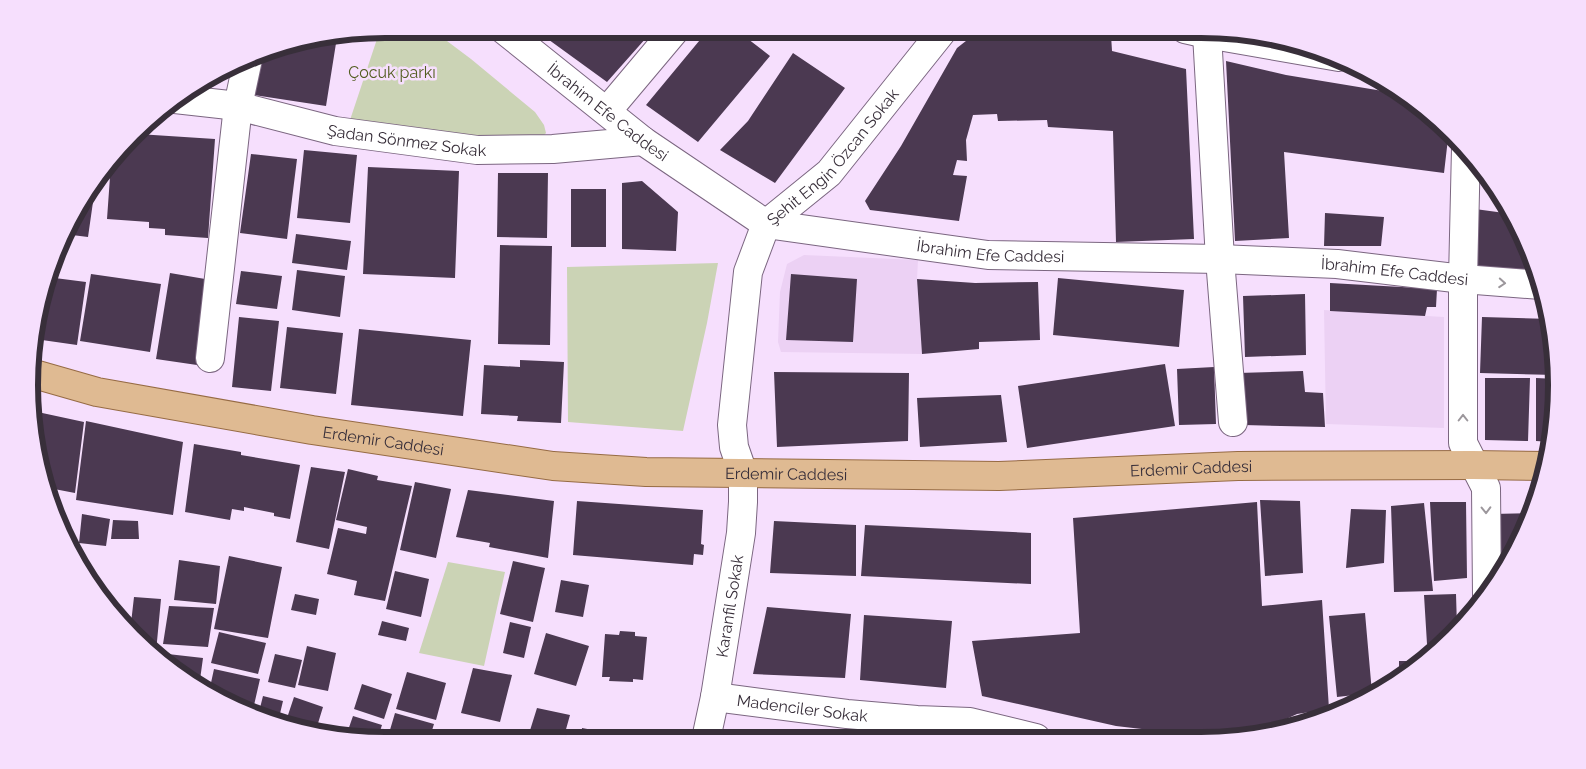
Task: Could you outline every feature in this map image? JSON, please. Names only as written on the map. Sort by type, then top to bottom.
[{"type":"main road","name":"Erdemir Caddesi","points":[[38,375],[96,392],[312,430],[553,466],[646,472],[999,476],[1238,466],[1539,466]]},
{"type":"street","name":"İbrahim Efe Caddesi","points":[[515,38],[643,141],[766,224],[988,255],[1220,259],[1338,264],[1463,279],[1534,284]]},
{"type":"street","points":[[607,111],[668,38]]},
{"type":"street","name":"Şehit Engin Özcan Sokak","points":[[743,473],[734,447],[732,425],[748,272],[766,224],[829,173],[937,38]]},
{"type":"street","points":[[1197,38],[1220,259],[1233,422]]},
{"type":"street","points":[[1244,40],[1275,45]]},
{"type":"street","points":[[210,358],[238,106],[247,66]]},
{"type":"street","name":"Şadan Sönmez Sokak","points":[[186,100],[238,106],[335,131],[477,150],[553,149],[643,141]]},
{"type":"street","points":[[1466,160],[1463,279],[1463,443],[1486,488],[1488,580]]},
{"type":"street","name":"Karanfil Sokak","points":[[708,732],[715,697],[741,533],[744,502],[743,473]]},
{"type":"street","name":"Madenciler Sokak","points":[[715,697],[847,714],[970,722],[1011,732]]},
{"type":"shaded area","points":[[804,255],[918,260],[917,279],[922,354],[781,352],[778,342],[780,292],[787,264]]},
{"type":"shaded area","points":[[1324,310],[1444,317],[1444,428],[1326,424]]},
{"type":"green space","name":"Çocuk parkı","points":[[377,38],[443,38],[535,112],[544,125],[546,133],[541,139],[525,141],[348,126]]},
{"type":"green space","points":[[718,263],[683,431],[568,422],[567,267]]},
{"type":"green space","points":[[448,562],[505,572],[484,666],[419,653]]},
{"type":"building","points":[[546,38],[646,38],[607,82]]},
{"type":"building","points":[[702,38],[747,38],[770,56],[698,142],[646,105]]},
{"type":"building","points":[[970,38],[1111,38],[1112,51],[1186,69],[1194,239],[1116,242],[1113,131],[1048,127],[1047,120],[998,121],[997,114],[973,115],[966,140],[967,161],[957,160],[953,175],[967,176],[959,221],[870,210],[865,201],[901,146],[957,48]]},
{"type":"building","points":[[336,40],[326,106],[254,95],[260,61],[295,49]]},
{"type":"building","points":[[793,53],[845,88],[775,183],[720,150],[748,121]]},
{"type":"building","points":[[1226,61],[1286,75],[1387,92],[1413,109],[1448,140],[1444,173],[1284,152],[1289,238],[1235,241]]},
{"type":"building","points":[[144,134],[215,139],[208,238],[165,235],[165,229],[149,228],[149,222],[107,219],[110,171]]},
{"type":"building","points":[[304,150],[357,155],[350,223],[297,218]]},
{"type":"building","points":[[251,154],[297,159],[287,239],[240,233]]},
{"type":"building","points":[[368,167],[459,171],[455,278],[363,274]]},
{"type":"building","points":[[498,173],[548,173],[547,238],[497,237]]},
{"type":"building","points":[[642,181],[678,212],[676,251],[622,249],[622,183]]},
{"type":"building","points":[[571,189],[606,189],[606,247],[571,247]]},
{"type":"building","points":[[94,195],[88,237],[71,235]]},
{"type":"building","points":[[1475,209],[1503,213],[1522,252],[1529,274],[1468,268]]},
{"type":"building","points":[[1325,213],[1384,217],[1381,246],[1324,246]]},
{"type":"building","points":[[296,234],[351,241],[347,270],[292,263]]},
{"type":"building","points":[[500,245],[552,246],[550,345],[498,344]]},
{"type":"building","points":[[297,270],[345,276],[340,317],[292,310]]},
{"type":"building","points":[[241,271],[282,276],[277,309],[236,304]]},
{"type":"building","points":[[170,273],[211,280],[197,365],[156,359]]},
{"type":"building","points":[[91,274],[161,284],[150,352],[80,341]]},
{"type":"building","points":[[791,274],[857,279],[853,342],[786,340]]},
{"type":"building","points":[[54,278],[86,282],[77,345],[40,340]]},
{"type":"building","points":[[1058,278],[1184,290],[1179,347],[1053,335]]},
{"type":"building","points":[[917,279],[975,283],[1038,282],[1040,340],[979,342],[979,349],[922,354]]},
{"type":"building","points":[[1330,283],[1437,289],[1436,307],[1427,307],[1425,316],[1330,311]]},
{"type":"building","points":[[1305,294],[1306,355],[1245,357],[1243,296]]},
{"type":"building","points":[[239,317],[279,321],[271,391],[232,387]]},
{"type":"building","points":[[1482,317],[1542,319],[1546,339],[1548,375],[1480,373]]},
{"type":"building","points":[[287,327],[343,333],[336,394],[280,388]]},
{"type":"building","points":[[359,329],[471,340],[463,416],[351,405]]},
{"type":"building","points":[[520,360],[564,362],[561,423],[517,421],[518,416],[481,414],[484,365],[520,367]]},
{"type":"building","points":[[1165,364],[1175,426],[1027,448],[1018,386]]},
{"type":"building","points":[[1214,367],[1216,424],[1179,425],[1177,369]]},
{"type":"building","points":[[1303,371],[1305,392],[1323,393],[1325,427],[1244,425],[1238,373]]},
{"type":"building","points":[[774,372],[909,373],[908,441],[777,447]]},
{"type":"building","points":[[1485,378],[1530,378],[1528,441],[1485,440]]},
{"type":"building","points":[[1536,378],[1548,379],[1548,407],[1544,441],[1536,441]]},
{"type":"building","points":[[1001,395],[1007,442],[920,447],[917,398]]},
{"type":"building","points":[[38,412],[84,422],[75,493],[54,489],[44,452]]},
{"type":"building","points":[[86,421],[183,442],[173,515],[76,500]]},
{"type":"building","points":[[194,444],[241,452],[241,455],[300,465],[290,519],[274,516],[274,513],[244,507],[244,511],[232,509],[230,520],[185,512]]},
{"type":"building","points":[[311,467],[345,472],[329,549],[296,542]]},
{"type":"building","points":[[348,469],[378,476],[377,480],[412,486],[385,601],[354,595],[357,581],[327,574],[338,528],[366,534],[367,527],[336,520]]},
{"type":"building","points":[[415,482],[451,489],[436,558],[400,550]]},
{"type":"building","points":[[468,490],[554,501],[548,558],[489,547],[490,543],[456,537]]},
{"type":"building","points":[[1260,500],[1300,501],[1303,573],[1265,576]]},
{"type":"building","points":[[577,501],[703,510],[701,544],[704,545],[703,555],[694,554],[693,565],[573,555]]},
{"type":"building","points":[[1257,502],[1262,606],[1322,600],[1329,707],[1297,714],[1277,723],[1258,727],[1167,732],[1116,726],[982,696],[972,641],[1080,633],[1073,518]]},
{"type":"building","points":[[1430,502],[1466,502],[1467,578],[1434,581]]},
{"type":"building","points":[[1424,503],[1433,591],[1394,592],[1391,506]]},
{"type":"building","points":[[1351,509],[1386,510],[1384,563],[1346,568]]},
{"type":"building","points":[[1523,513],[1513,538],[1492,574],[1492,514]]},
{"type":"building","points":[[82,514],[110,519],[106,546],[79,543]]},
{"type":"building","points":[[113,520],[138,521],[139,539],[111,539]]},
{"type":"building","points":[[774,521],[856,525],[856,576],[770,573]]},
{"type":"building","points":[[865,525],[1031,533],[1031,584],[861,576]]},
{"type":"building","points":[[229,556],[282,567],[268,638],[214,629]]},
{"type":"building","points":[[179,560],[220,566],[216,604],[174,600]]},
{"type":"building","points":[[513,561],[545,568],[533,622],[500,614]]},
{"type":"building","points":[[395,571],[429,579],[421,617],[386,609]]},
{"type":"building","points":[[561,580],[589,585],[583,617],[555,612]]},
{"type":"building","points":[[295,594],[319,599],[316,615],[291,610]]},
{"type":"building","points":[[1456,594],[1457,619],[1431,644],[1427,644],[1424,595]]},
{"type":"building","points":[[134,597],[161,599],[157,646],[131,621]]},
{"type":"building","points":[[169,606],[214,608],[208,647],[163,644]]},
{"type":"building","points":[[767,607],[851,614],[845,678],[753,674]]},
{"type":"building","points":[[1365,613],[1371,687],[1357,695],[1337,697],[1329,616]]},
{"type":"building","points":[[864,615],[952,621],[946,688],[860,680]]},
{"type":"building","points":[[382,621],[409,628],[406,641],[378,635]]},
{"type":"building","points":[[510,622],[531,627],[524,658],[503,653]]},
{"type":"building","points":[[620,631],[635,632],[635,636],[647,637],[643,680],[633,679],[633,682],[609,681],[610,677],[602,677],[605,634],[619,635]]},
{"type":"building","points":[[219,632],[266,643],[258,674],[211,663]]},
{"type":"building","points":[[546,633],[589,646],[576,686],[534,674]]},
{"type":"building","points":[[307,646],[336,653],[328,691],[298,685]]},
{"type":"building","points":[[166,654],[203,658],[200,678]]},
{"type":"building","points":[[275,654],[302,660],[295,688],[268,682]]},
{"type":"building","points":[[1399,661],[1412,661],[1399,670]]},
{"type":"building","points":[[473,668],[512,675],[500,722],[461,713]]},
{"type":"building","points":[[214,669],[260,679],[254,706],[211,685]]},
{"type":"building","points":[[407,672],[446,683],[436,720],[396,709]]},
{"type":"building","points":[[362,684],[392,694],[384,719],[354,709]]},
{"type":"building","points":[[263,696],[283,701],[280,715],[260,708]]},
{"type":"building","points":[[294,697],[323,707],[317,725],[287,718]]},
{"type":"building","points":[[537,708],[570,715],[565,732],[530,732]]},
{"type":"building","points":[[395,713],[434,724],[432,732],[389,732]]},
{"type":"building","points":[[353,716],[382,725],[380,732],[348,730]]},
{"type":"building","points":[[582,728],[603,732],[582,732]]}]
